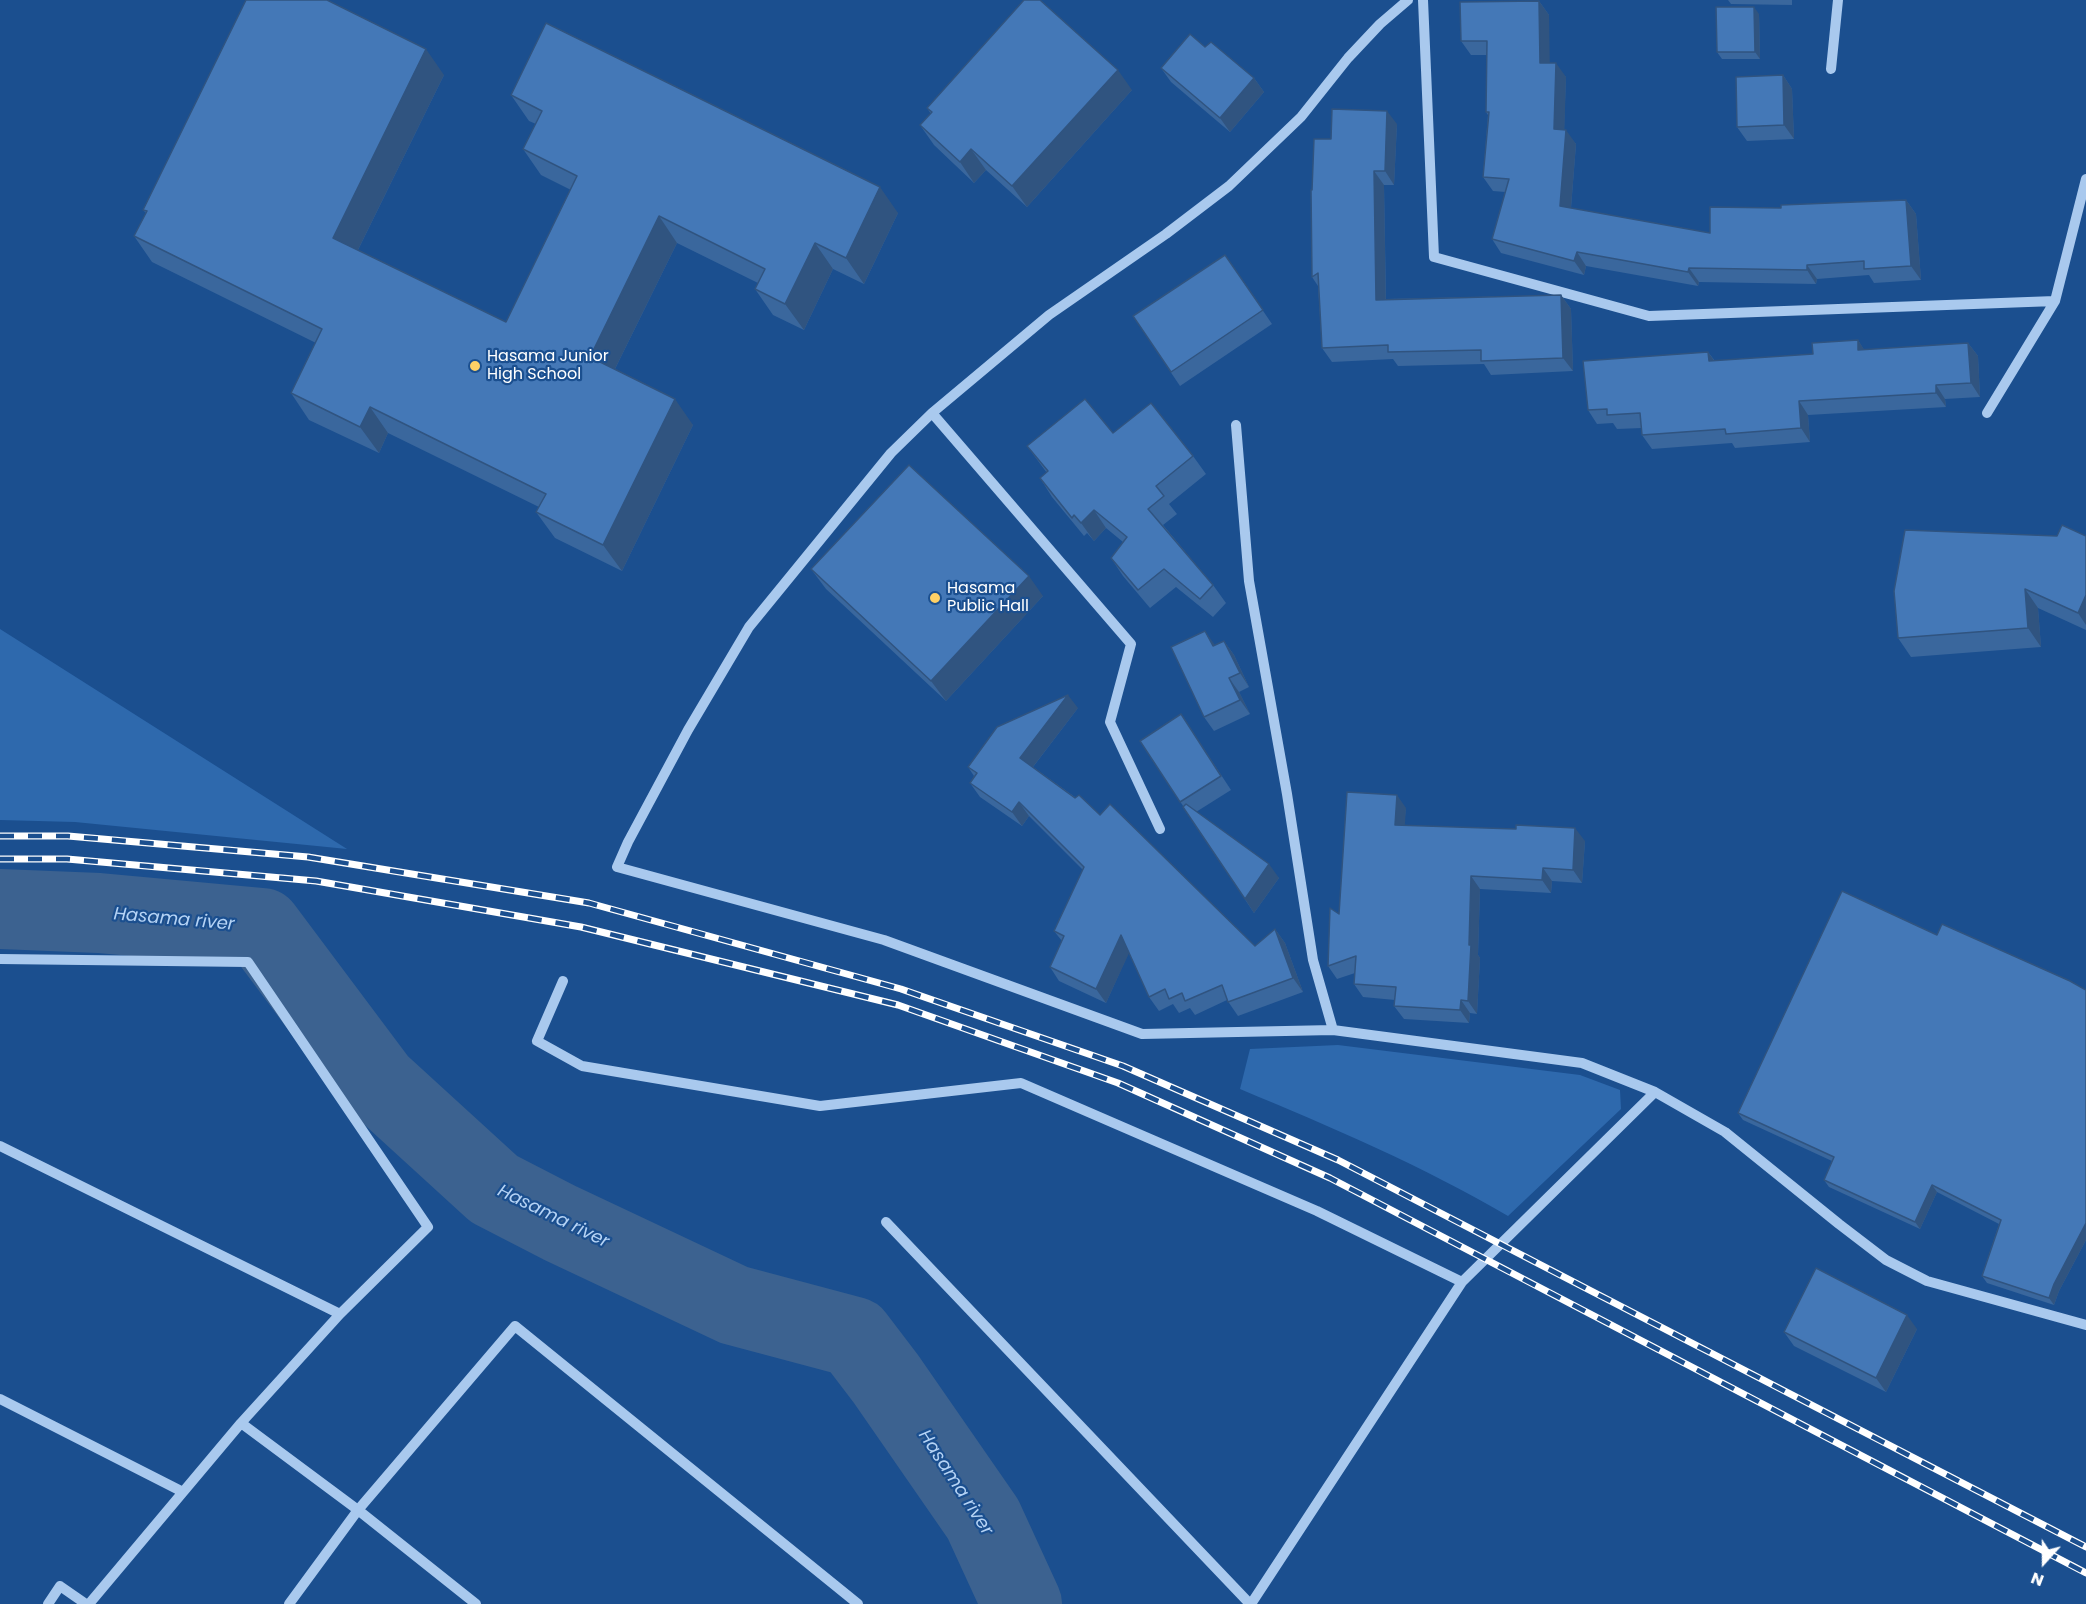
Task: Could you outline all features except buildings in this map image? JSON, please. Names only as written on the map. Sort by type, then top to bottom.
[{"type":"street","points":[[1408,0],[1380,24],[1347,58],[1301,117],[1229,186],[1166,234],[1049,315],[932,413],[891,453],[749,627],[688,730],[617,867],[884,940],[1142,1034],[1333,1030],[1582,1063],[1655,1092],[1725,1132],[1886,1260],[1926,1281],[2086,1325]]},
{"type":"street","points":[[1423,0],[1434,257],[1649,316],[2055,301]]},
{"type":"street","points":[[1831,69],[1838,0]]},
{"type":"street","points":[[1987,414],[2055,301],[2086,179]]},
{"type":"street","points":[[932,413],[1131,644],[1110,722],[1160,829]]},
{"type":"street","points":[[1236,425],[1249,581],[1287,794],[1313,960],[1333,1030]]},
{"type":"street","points":[[0,959],[248,962],[428,1227],[340,1314],[240,1423],[87,1604],[60,1586],[48,1604]]},
{"type":"street","points":[[563,981],[537,1041],[582,1066],[820,1106],[1021,1083],[1317,1211],[1462,1282]]},
{"type":"street","points":[[886,1222],[1250,1604],[1462,1282],[1655,1092]]},
{"type":"street","points":[[0,1146],[340,1314]]},
{"type":"street","points":[[289,1604],[358,1510],[515,1326],[858,1604]]},
{"type":"street","points":[[0,1399],[183,1492]]},
{"type":"street","points":[[240,1423],[358,1510],[476,1604]]},
{"type":"shaded area","points":[[0,629],[347,849],[75,822],[0,820]]},
{"type":"shaded area","points":[[1338,1045],[1580,1075],[1620,1090],[1621,1109],[1508,1216],[1410,1164],[1240,1089],[1250,1049]]},
{"type":"waterway","name":"Hasama river","points":[[0,909],[99,913],[262,928],[378,1083],[494,1189],[560,1223],[734,1305],[854,1337],[886,1379],[983,1519],[1022,1604]]},
{"type":"railway","points":[[0,836],[68,836],[308,857],[589,903],[901,989],[1123,1066],[1338,1160],[2086,1547]]},
{"type":"railway","points":[[0,859],[67,859],[316,881],[581,927],[898,1005],[1118,1083],[1330,1178],[2086,1573]]},
{"type":"place","name":"Hasama Junior High School","points":[[475,366]]},
{"type":"place","name":"Hasama Public Hall","points":[[935,598]]}]
